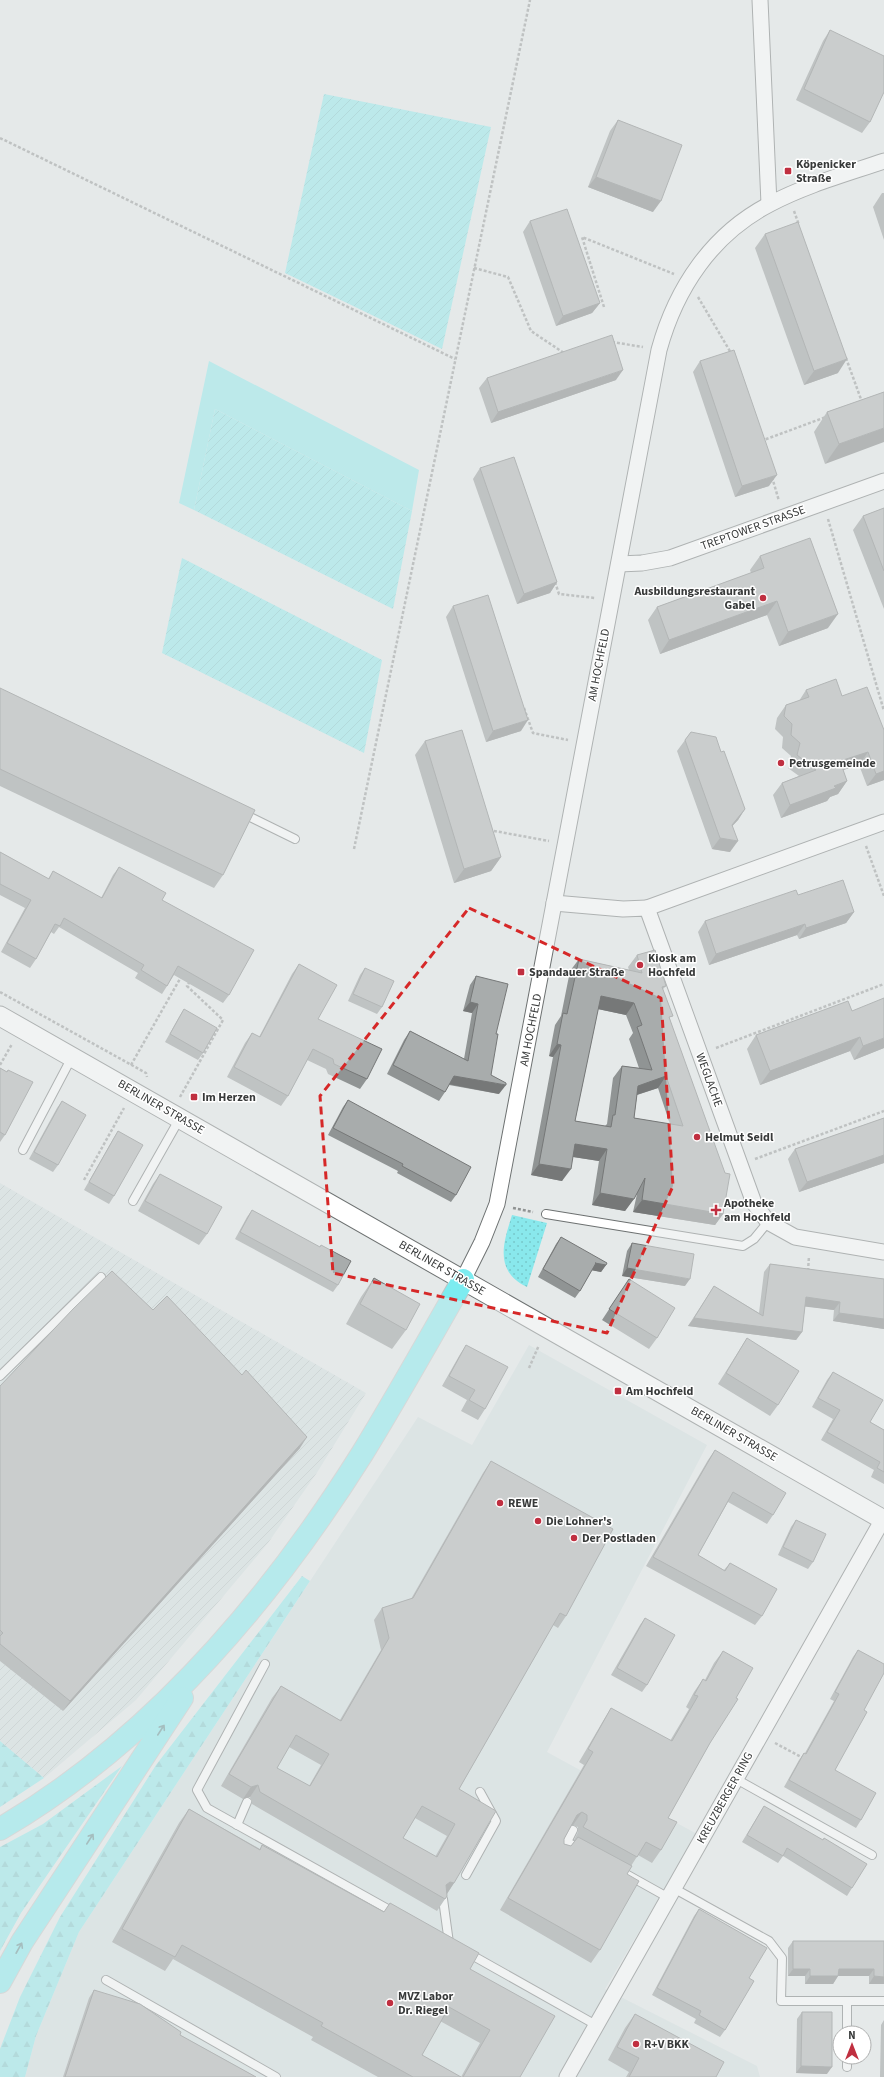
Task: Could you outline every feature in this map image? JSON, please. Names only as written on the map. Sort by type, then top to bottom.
[{"type":"highway","points":[[0,1982],[22,1942],[207,1660],[288,1560],[326,1508],[395,1399],[463,1280]]},
{"type":"highway","points":[[0,1829],[32,1810],[75,1781],[122,1742],[207,1660]]},
{"type":"street","points":[[760,0],[769,204]]},
{"type":"street","name":"AM HOCHFELD","points":[[463,1280],[482,1242],[496,1204],[566,844],[659,350],[666,326],[688,279],[707,254],[726,235],[749,217],[769,204],[788,195],[884,161]]},
{"type":"street","name":"TREPTOWER STRASSE","points":[[619,564],[642,563],[670,558],[884,481]]},
{"type":"street","points":[[554,903],[623,909],[647,908],[884,822]]},
{"type":"street","name":"WEGLACHE","points":[[647,908],[754,1203],[768,1222],[795,1237],[884,1252]]},
{"type":"street","name":"BERLINER STRASSE","points":[[0,1016],[883,1519]]},
{"type":"street","name":"KREUZBERGER RING","points":[[567,2077],[883,1519]]},
{"type":"lane","points":[[230,808],[295,839]]},
{"type":"lane","points":[[23,1150],[72,1057]]},
{"type":"lane","points":[[133,1201],[176,1116]]},
{"type":"lane","points":[[546,1214],[743,1246],[754,1239],[768,1222]]},
{"type":"lane","points":[[0,1376],[101,1277]]},
{"type":"lane","points":[[264,1664],[197,1790],[207,1808],[406,1919]]},
{"type":"lane","points":[[736,1779],[872,1855]]},
{"type":"lane","points":[[466,1875],[496,1821],[480,1792]]},
{"type":"lane","points":[[237,1825],[247,1802]]},
{"type":"lane","points":[[560,1854],[573,1830]]},
{"type":"lane","points":[[567,1842],[588,1853]]},
{"type":"lane","points":[[622,1872],[672,1893],[769,1941],[782,1958],[781,2001],[884,2001]]},
{"type":"lane","points":[[443,1899],[456,1947]]},
{"type":"lane","points":[[438,1937],[596,2025]]},
{"type":"lane","points":[[106,1980],[276,2077]]},
{"type":"lane","points":[[847,2001],[847,2025]]},
{"type":"path","points":[[354,850],[530,0]]},
{"type":"path","points":[[0,138],[456,359]]},
{"type":"path","points":[[788,195],[801,232]]},
{"type":"path","points":[[604,307],[582,237],[688,279],[729,348],[731,355]]},
{"type":"path","points":[[474,268],[508,277],[531,331],[565,354]]},
{"type":"path","points":[[611,342],[659,350]]},
{"type":"path","points":[[558,356],[572,351]]},
{"type":"path","points":[[844,351],[862,403]]},
{"type":"path","points":[[855,406],[869,401]]},
{"type":"path","points":[[760,442],[833,414]]},
{"type":"path","points":[[758,434],[762,449]]},
{"type":"path","points":[[770,472],[784,517]]},
{"type":"path","points":[[823,503],[884,711]]},
{"type":"path","points":[[554,580],[559,594],[612,599]]},
{"type":"path","points":[[523,704],[533,733],[585,743]]},
{"type":"path","points":[[488,836],[488,829],[566,844]]},
{"type":"path","points":[[861,831],[884,896]]},
{"type":"path","points":[[84,1180],[126,1088],[131,1064],[185,970]]},
{"type":"path","points":[[176,1116],[223,1020],[187,986],[191,980]]},
{"type":"path","points":[[734,1041],[884,984]]},
{"type":"path","points":[[0,992],[146,1073]]},
{"type":"path","points":[[0,1065],[20,1027]]},
{"type":"path","points":[[775,1151],[884,1111]]},
{"type":"path","points":[[496,1204],[546,1214]]},
{"type":"path","points":[[807,1279],[811,1240]]},
{"type":"path","points":[[529,1368],[538,1350],[542,1325]]},
{"type":"path","points":[[761,1735],[810,1761]]},
{"type":"highlighted area","points":[[469,908],[661,998],[673,1186],[607,1333],[333,1273],[320,1096]]},
{"type":"shaded area","points":[[0,1183],[366,1393],[318,1471],[268,1543],[136,1700],[44,1778],[0,1741]]},
{"type":"shaded area","points":[[529,1345],[707,1445],[547,1752],[697,1834],[605,1989],[757,2066],[760,2077],[25,2077],[36,2036],[79,1932],[418,1417],[472,1445]]},
{"type":"green space","points":[[324,94],[491,127],[442,349],[285,273]]},
{"type":"green space","points":[[209,361],[419,470],[412,511],[215,409],[194,510],[179,503]]},
{"type":"green space","points":[[215,409],[412,511],[393,609],[194,510]]},
{"type":"green space","points":[[182,558],[382,660],[364,753],[162,653]]},
{"type":"green space","points":[[512,1215],[547,1223],[527,1287],[517,1281],[509,1273],[505,1265],[504,1246]]},
{"type":"green space","points":[[302,1576],[310,1581],[79,1932],[36,2036],[25,2077],[0,2077],[0,2049],[20,1997],[60,1917],[156,1765]]},
{"type":"green space","points":[[0,1741],[44,1778],[0,1807]]},
{"type":"green space","points":[[122,1766],[21,1913],[0,1951],[0,1847],[43,1824]]},
{"type":"building","points":[[830,30],[884,56],[884,92],[870,122],[804,89]]},
{"type":"building","points":[[618,120],[682,145],[661,201],[596,177]]},
{"type":"building","points":[[567,209],[600,303],[563,316],[530,221]]},
{"type":"building","points":[[798,222],[847,359],[814,371],[765,234]]},
{"type":"building","points":[[612,335],[623,370],[498,412],[487,378]]},
{"type":"building","points":[[734,350],[777,475],[742,486],[700,361]]},
{"type":"building","points":[[884,392],[884,428],[839,444],[827,412]]},
{"type":"building","points":[[514,457],[557,582],[524,594],[480,468]]},
{"type":"building","points":[[884,508],[884,571],[863,516]]},
{"type":"building","name":"Ausbildungsrestaurant Gabel","points":[[810,538],[838,614],[788,632],[777,601],[669,640],[657,607],[764,568],[760,556]]},
{"type":"building","points":[[488,595],[528,720],[493,731],[453,606]]},
{"type":"building","points":[[836,679],[842,696],[867,687],[884,730],[884,771],[876,774],[868,752],[840,761],[847,781],[834,786],[836,788],[790,805],[782,783],[816,770],[797,755],[800,743],[791,735],[792,724],[784,716],[786,705],[809,697],[806,690]]},
{"type":"building","points":[[0,688],[255,810],[223,875],[0,769]]},
{"type":"building","points":[[462,730],[501,857],[464,869],[425,741]]},
{"type":"building","points":[[691,732],[716,737],[721,752],[724,751],[745,809],[732,825],[738,841],[720,838],[685,740]]},
{"type":"building","points":[[0,852],[49,879],[53,871],[102,898],[119,867],[166,893],[162,900],[254,950],[229,995],[178,966],[167,986],[141,970],[144,965],[64,918],[60,926],[55,924],[36,959],[7,943],[31,900],[0,884]]},
{"type":"building","points":[[843,880],[854,912],[806,928],[805,924],[716,954],[705,921],[796,890],[798,895]]},
{"type":"building","points":[[655,950],[666,986],[662,987],[673,1016],[669,1017],[725,1173],[730,1174],[723,1214],[642,1200],[645,1178],[634,1199],[600,1193],[607,1149],[575,1144],[571,1169],[539,1164],[561,1045],[557,1044],[563,1013],[567,1014],[579,959],[642,973],[637,955]],"holes":[[[601,996],[634,1003],[642,1025],[637,1027],[652,1070],[622,1066],[615,1115],[613,1115],[611,1127],[575,1121]],[[666,1076],[683,1126],[634,1118],[638,1086]]]},
{"type":"building","points":[[299,964],[337,985],[318,1019],[382,1049],[367,1079],[334,1064],[333,1059],[313,1049],[288,1096],[234,1067],[252,1033],[260,1037]]},
{"type":"building","points":[[365,968],[394,981],[382,1007],[353,994]]},
{"type":"building","points":[[476,976],[508,984],[496,1034],[498,1034],[491,1075],[506,1083],[506,1085],[454,1076],[445,1092],[393,1065],[410,1031],[468,1061],[478,1004],[470,1002]]},
{"type":"building","points":[[884,998],[884,1038],[863,1046],[860,1037],[770,1071],[756,1035],[848,1001],[852,1011]]},
{"type":"building","points":[[184,1009],[217,1028],[203,1053],[170,1034]]},
{"type":"building","points":[[0,1068],[7,1072],[8,1070],[33,1082],[5,1135],[0,1132]]},
{"type":"building","points":[[348,1100],[471,1167],[456,1195],[402,1166],[403,1164],[333,1128]]},
{"type":"building","points":[[62,1101],[86,1115],[58,1165],[34,1152]]},
{"type":"building","points":[[884,1118],[884,1155],[807,1182],[795,1149]]},
{"type":"building","points":[[118,1131],[143,1145],[114,1196],[89,1182]]},
{"type":"building","points":[[160,1174],[222,1207],[207,1234],[145,1201]]},
{"type":"building","points":[[252,1210],[320,1247],[321,1245],[351,1261],[338,1285],[240,1232]]},
{"type":"building","points":[[561,1237],[607,1263],[606,1265],[596,1263],[580,1291],[543,1269]]},
{"type":"building","points":[[632,1243],[694,1254],[690,1279],[627,1268]]},
{"type":"building","points":[[770,1264],[884,1279],[884,1319],[839,1313],[840,1302],[806,1297],[802,1332],[694,1318],[714,1286],[763,1316]]},
{"type":"building","points":[[112,1271],[153,1310],[167,1296],[242,1375],[246,1370],[307,1437],[70,1701],[0,1644],[0,1636],[3,1633],[0,1630],[0,1386],[73,1309]]},
{"type":"building","points":[[374,1278],[420,1304],[406,1330],[360,1304]]},
{"type":"building","points":[[629,1279],[675,1308],[657,1338],[609,1309]]},
{"type":"building","points":[[747,1338],[799,1371],[778,1405],[726,1373]]},
{"type":"building","points":[[466,1345],[508,1367],[485,1409],[469,1400],[475,1390],[449,1376]]},
{"type":"building","points":[[833,1372],[883,1400],[870,1422],[884,1430],[884,1472],[877,1468],[880,1462],[827,1432],[840,1410],[818,1398]]},
{"type":"building","points":[[715,1450],[786,1493],[773,1515],[733,1492],[698,1555],[725,1571],[730,1563],[777,1589],[762,1616],[653,1557]]},
{"type":"building","points":[[491,1461],[613,1529],[566,1616],[560,1613],[459,1789],[496,1811],[454,1883],[450,1882],[446,1885],[447,1896],[445,1899],[260,1792],[258,1785],[251,1787],[229,1774],[281,1686],[341,1721],[389,1638],[382,1608],[413,1598]],"holes":[[[296,1735],[329,1754],[310,1786],[277,1768]],[[422,1806],[455,1824],[437,1857],[403,1838]]]},
{"type":"building","points":[[796,1520],[826,1534],[813,1562],[783,1547]]},
{"type":"building","points":[[645,1618],[675,1635],[647,1685],[617,1668]]},
{"type":"building","points":[[858,1650],[884,1664],[884,1673],[864,1710],[867,1712],[835,1770],[876,1793],[861,1820],[789,1780],[804,1753],[806,1754],[839,1694],[835,1692]]},
{"type":"building","points":[[723,1651],[753,1668],[736,1698],[738,1699],[710,1743],[668,1818],[677,1822],[661,1850],[646,1842],[637,1857],[583,1827],[587,1820],[587,1815],[582,1812],[577,1815],[564,1839],[564,1844],[571,1846],[578,1837],[632,1866],[627,1874],[639,1881],[600,1950],[508,1898],[593,1752],[588,1749],[611,1708],[672,1741],[698,1696],[694,1695],[703,1679],[706,1681]]},
{"type":"building","points":[[764,1806],[823,1840],[824,1838],[867,1864],[852,1888],[787,1848],[783,1856],[747,1835]]},
{"type":"building","points":[[189,1809],[260,1850],[262,1845],[384,1912],[390,1903],[479,1953],[470,1969],[555,2016],[520,2077],[463,2077],[490,2030],[449,2007],[422,2055],[461,2077],[413,2077],[321,2026],[323,2023],[182,1945],[175,1957],[122,1929]]},
{"type":"building","points":[[699,1909],[767,1948],[749,1978],[754,1981],[725,2030],[699,2015],[701,2011],[657,1988]]},
{"type":"building","points":[[793,1941],[884,1941],[884,1977],[874,1976],[874,1969],[839,1969],[838,1976],[810,1976],[810,1969],[793,1969]]},
{"type":"building","points":[[94,1990],[140,2004],[181,2032],[180,2035],[256,2077],[65,2077]]},
{"type":"building","points":[[802,2012],[832,2012],[832,2067],[801,2066]]},
{"type":"building","points":[[635,2014],[724,2062],[716,2077],[629,2077],[639,2058],[617,2047]]},
{"type":"place","name":"Köpenicker Straße","points":[[788,171]]},
{"type":"place","name":"Ausbildungsrestaurant Gabel","points":[[763,598]]},
{"type":"place","name":"Petrusgemeinde","points":[[781,763]]},
{"type":"place","name":"Kiosk am Hochfeld","points":[[640,965]]},
{"type":"place","name":"Spandauer Straße","points":[[521,972]]},
{"type":"place","name":"Im Herzen","points":[[194,1097]]},
{"type":"place","name":"Helmut Seidl","points":[[697,1137]]},
{"type":"place","name":"Apotheke am Hochfeld","points":[[716,1210]]},
{"type":"place","name":"Am Hochfeld","points":[[618,1391]]},
{"type":"place","name":"REWE","points":[[500,1503]]},
{"type":"place","name":"Die Lohner's","points":[[538,1521]]},
{"type":"place","name":"Der Postladen","points":[[574,1538]]},
{"type":"place","name":"MVZ Labor Dr. Riegel","points":[[390,2003]]},
{"type":"place","name":"R+V BKK","points":[[636,2044]]}]
